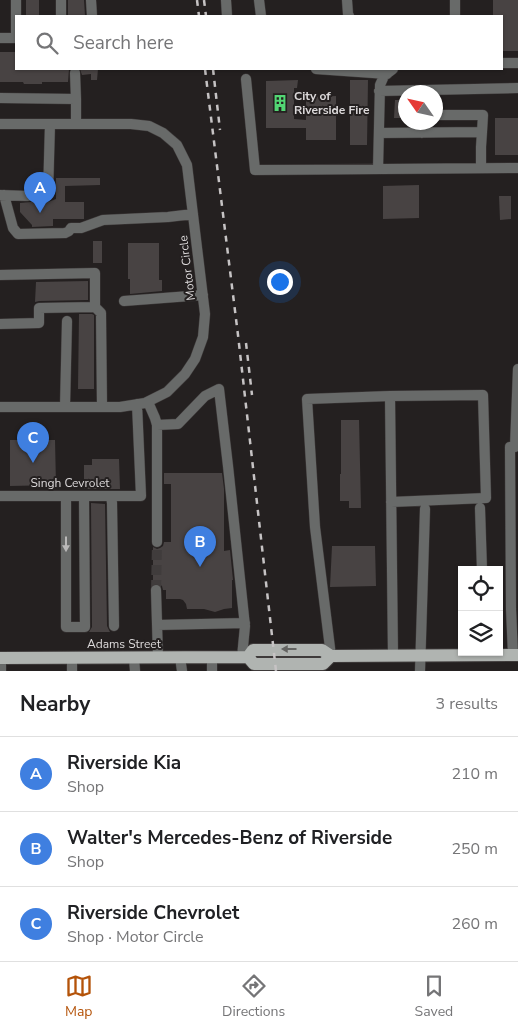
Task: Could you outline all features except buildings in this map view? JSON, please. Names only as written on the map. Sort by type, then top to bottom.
[{"type":"main road","name":"Adams Street","points":[[245,657],[253,650],[280,649],[322,650],[331,656],[458,655]]},
{"type":"main road","name":"Adams Street","points":[[0,658],[245,657],[260,667],[323,664],[331,656]]},
{"type":"street","points":[[16,0],[16,15]]},
{"type":"street","points":[[60,15],[61,0]]},
{"type":"street","points":[[91,0],[92,15]]},
{"type":"street","points":[[226,0],[227,15]]},
{"type":"street","points":[[259,0],[261,15]]},
{"type":"street","points":[[347,0],[348,15]]},
{"type":"street","points":[[455,0],[455,15]]},
{"type":"street","points":[[0,38],[15,38]]},
{"type":"street","points":[[503,63],[518,63]]},
{"type":"street","points":[[353,70],[390,71]]},
{"type":"street","points":[[378,169],[379,91],[384,76],[390,71]]},
{"type":"street","points":[[75,73],[76,124]]},
{"type":"street","points":[[246,78],[255,170],[518,168]]},
{"type":"street","points":[[379,91],[518,88]]},
{"type":"street","points":[[0,98],[76,99]]},
{"type":"street","points":[[443,115],[483,115],[481,168]]},
{"type":"street","name":"Motor Circle","points":[[0,124],[131,124],[150,126],[163,133],[177,145],[187,165],[205,314],[204,337],[195,359],[185,374],[167,392],[142,403],[120,407],[0,407]]},
{"type":"street","points":[[42,195],[48,195],[50,124]]},
{"type":"street","points":[[443,129],[482,132]]},
{"type":"street","points":[[379,134],[409,130]]},
{"type":"street","points":[[28,196],[2,196],[13,228],[18,234],[65,234],[70,228],[81,228],[102,220],[193,214]]},
{"type":"street","points":[[0,275],[95,273],[96,307],[101,313],[102,407]]},
{"type":"street","points":[[124,301],[203,295]]},
{"type":"street","points":[[0,324],[39,323],[39,308],[96,307]]},
{"type":"street","points":[[65,407],[67,321]]},
{"type":"street","points":[[515,655],[510,447],[516,446],[518,369]]},
{"type":"street","points":[[157,425],[178,424],[205,396],[219,389],[245,623],[245,657]]},
{"type":"street","points":[[331,656],[315,527],[306,399],[483,395],[486,498],[391,502]]},
{"type":"street","points":[[390,396],[393,656]]},
{"type":"street","points":[[142,403],[155,418],[157,425],[157,542]]},
{"type":"street","name":"Singh Cevrolet","points":[[0,496],[140,496],[142,403]]},
{"type":"street","points":[[66,496],[66,628],[84,627],[84,496]]},
{"type":"street","points":[[111,496],[114,626]]},
{"type":"street","points":[[480,508],[482,566]]},
{"type":"street","points":[[420,671],[425,509]]},
{"type":"street","points":[[156,590],[158,658]]},
{"type":"street","points":[[158,625],[245,623]]},
{"type":"street","points":[[180,657],[182,671]]},
{"type":"street","points":[[212,657],[212,671]]},
{"type":"street","points":[[0,658],[0,671]]},
{"type":"street","points":[[72,658],[72,671]]},
{"type":"street","points":[[134,658],[135,671]]},
{"type":"tunnel","points":[[156,590],[157,542]]},
{"type":"railway","points":[[197,0],[199,15]]},
{"type":"railway","points":[[204,0],[206,15]]},
{"type":"railway","points":[[205,70],[238,335],[276,671]]},
{"type":"railway","points":[[213,70],[220,130]]},
{"type":"railway","points":[[246,343],[252,395]]},
{"type":"place","name":"City of Riverside Fire","points":[[280,103]]},
{"type":"place","name":"Riverside Kia","points":[[40,213]]},
{"type":"place","name":"Riverside Chevrolet","points":[[33,463]]},
{"type":"place","name":"Walter's Mercedes-Benz of Riverside","points":[[200,567]]}]
